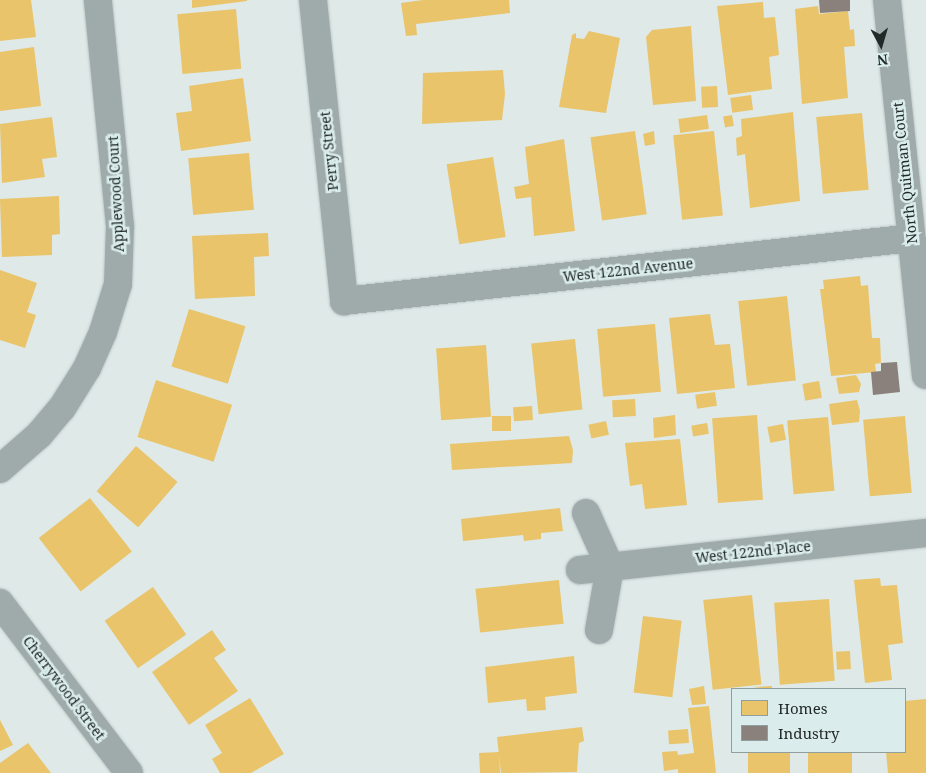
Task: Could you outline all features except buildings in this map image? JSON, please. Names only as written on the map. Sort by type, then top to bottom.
[{"type":"street","name":"Applewood Court","points":[[0,469],[39,435],[62,408],[87,368],[103,332],[118,284],[120,226],[98,0]]},
{"type":"street","name":"Perry Street","points":[[313,0],[344,301]]},
{"type":"street","name":"North Quitman Court","points":[[887,0],[926,375]]},
{"type":"street","name":"West 122nd Avenue","points":[[344,301],[912,238]]},
{"type":"street","points":[[586,513],[610,567],[599,630]]},
{"type":"street","name":"West 122nd Place","points":[[580,570],[926,533]]},
{"type":"street","name":"Cherrywood Street","points":[[0,603],[129,773]]}]
